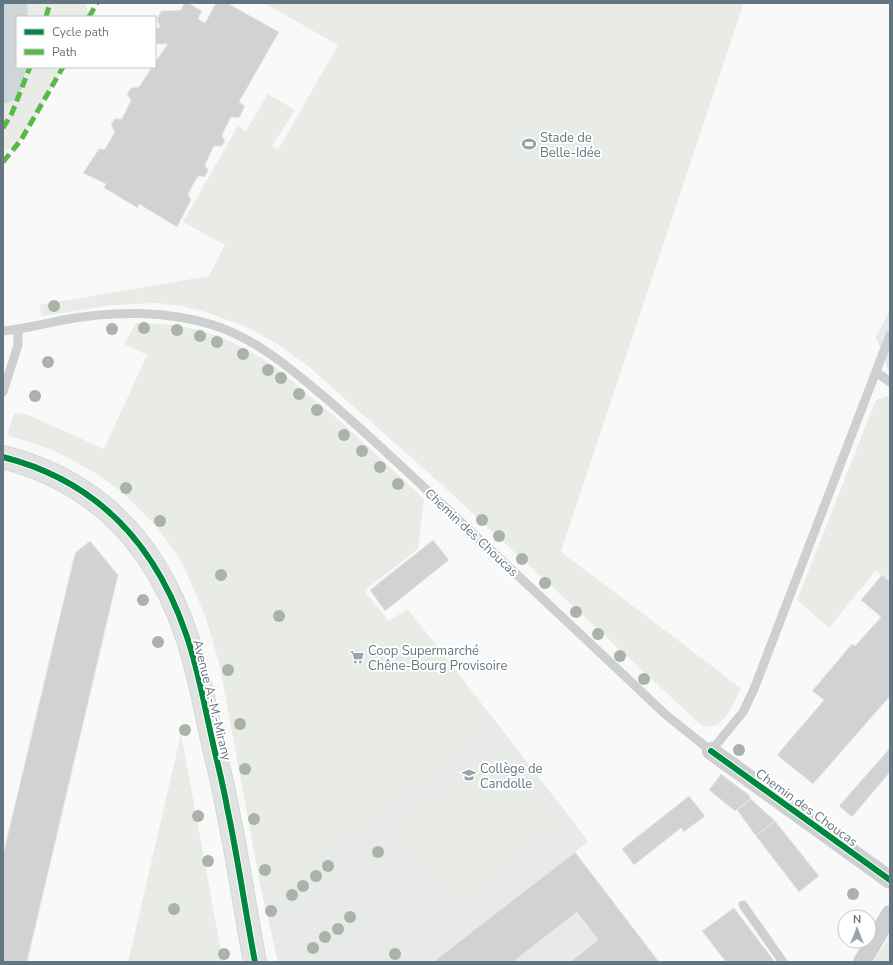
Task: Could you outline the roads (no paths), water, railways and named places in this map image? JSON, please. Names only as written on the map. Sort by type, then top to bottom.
[{"type":"street","name":"Avenue A.-M.-Mirany","points":[[3,457],[52,474],[87,495],[107,510],[133,537],[157,569],[167,588],[186,634],[196,669],[227,807],[254,962]]},
{"type":"street","name":"Chemin des Choucas","points":[[711,751],[890,880]]},
{"type":"street","points":[[862,962],[890,914]]},
{"type":"lane","name":"Chemin des Choucas","points":[[3,331],[18,330],[90,316],[128,314],[167,316],[213,325],[256,346],[288,366],[352,421],[665,714],[711,751]]},
{"type":"lane","points":[[3,392],[18,345],[18,330]]},
{"type":"lane","points":[[711,751],[743,712],[754,689],[890,335]]},
{"type":"lane","points":[[876,372],[890,382]]},
{"type":"lane","points":[[743,906],[783,962]]},
{"type":"waterway","points":[[3,85],[8,65],[9,3]]},
{"type":"place","name":"Stade de Belle-Idée","points":[[529,144]]},
{"type":"place","name":"Coop Supermarché Chêne-Bourg Provisoire","points":[[357,657]]},
{"type":"place","name":"Collège de Candolle","points":[[469,775]]}]
